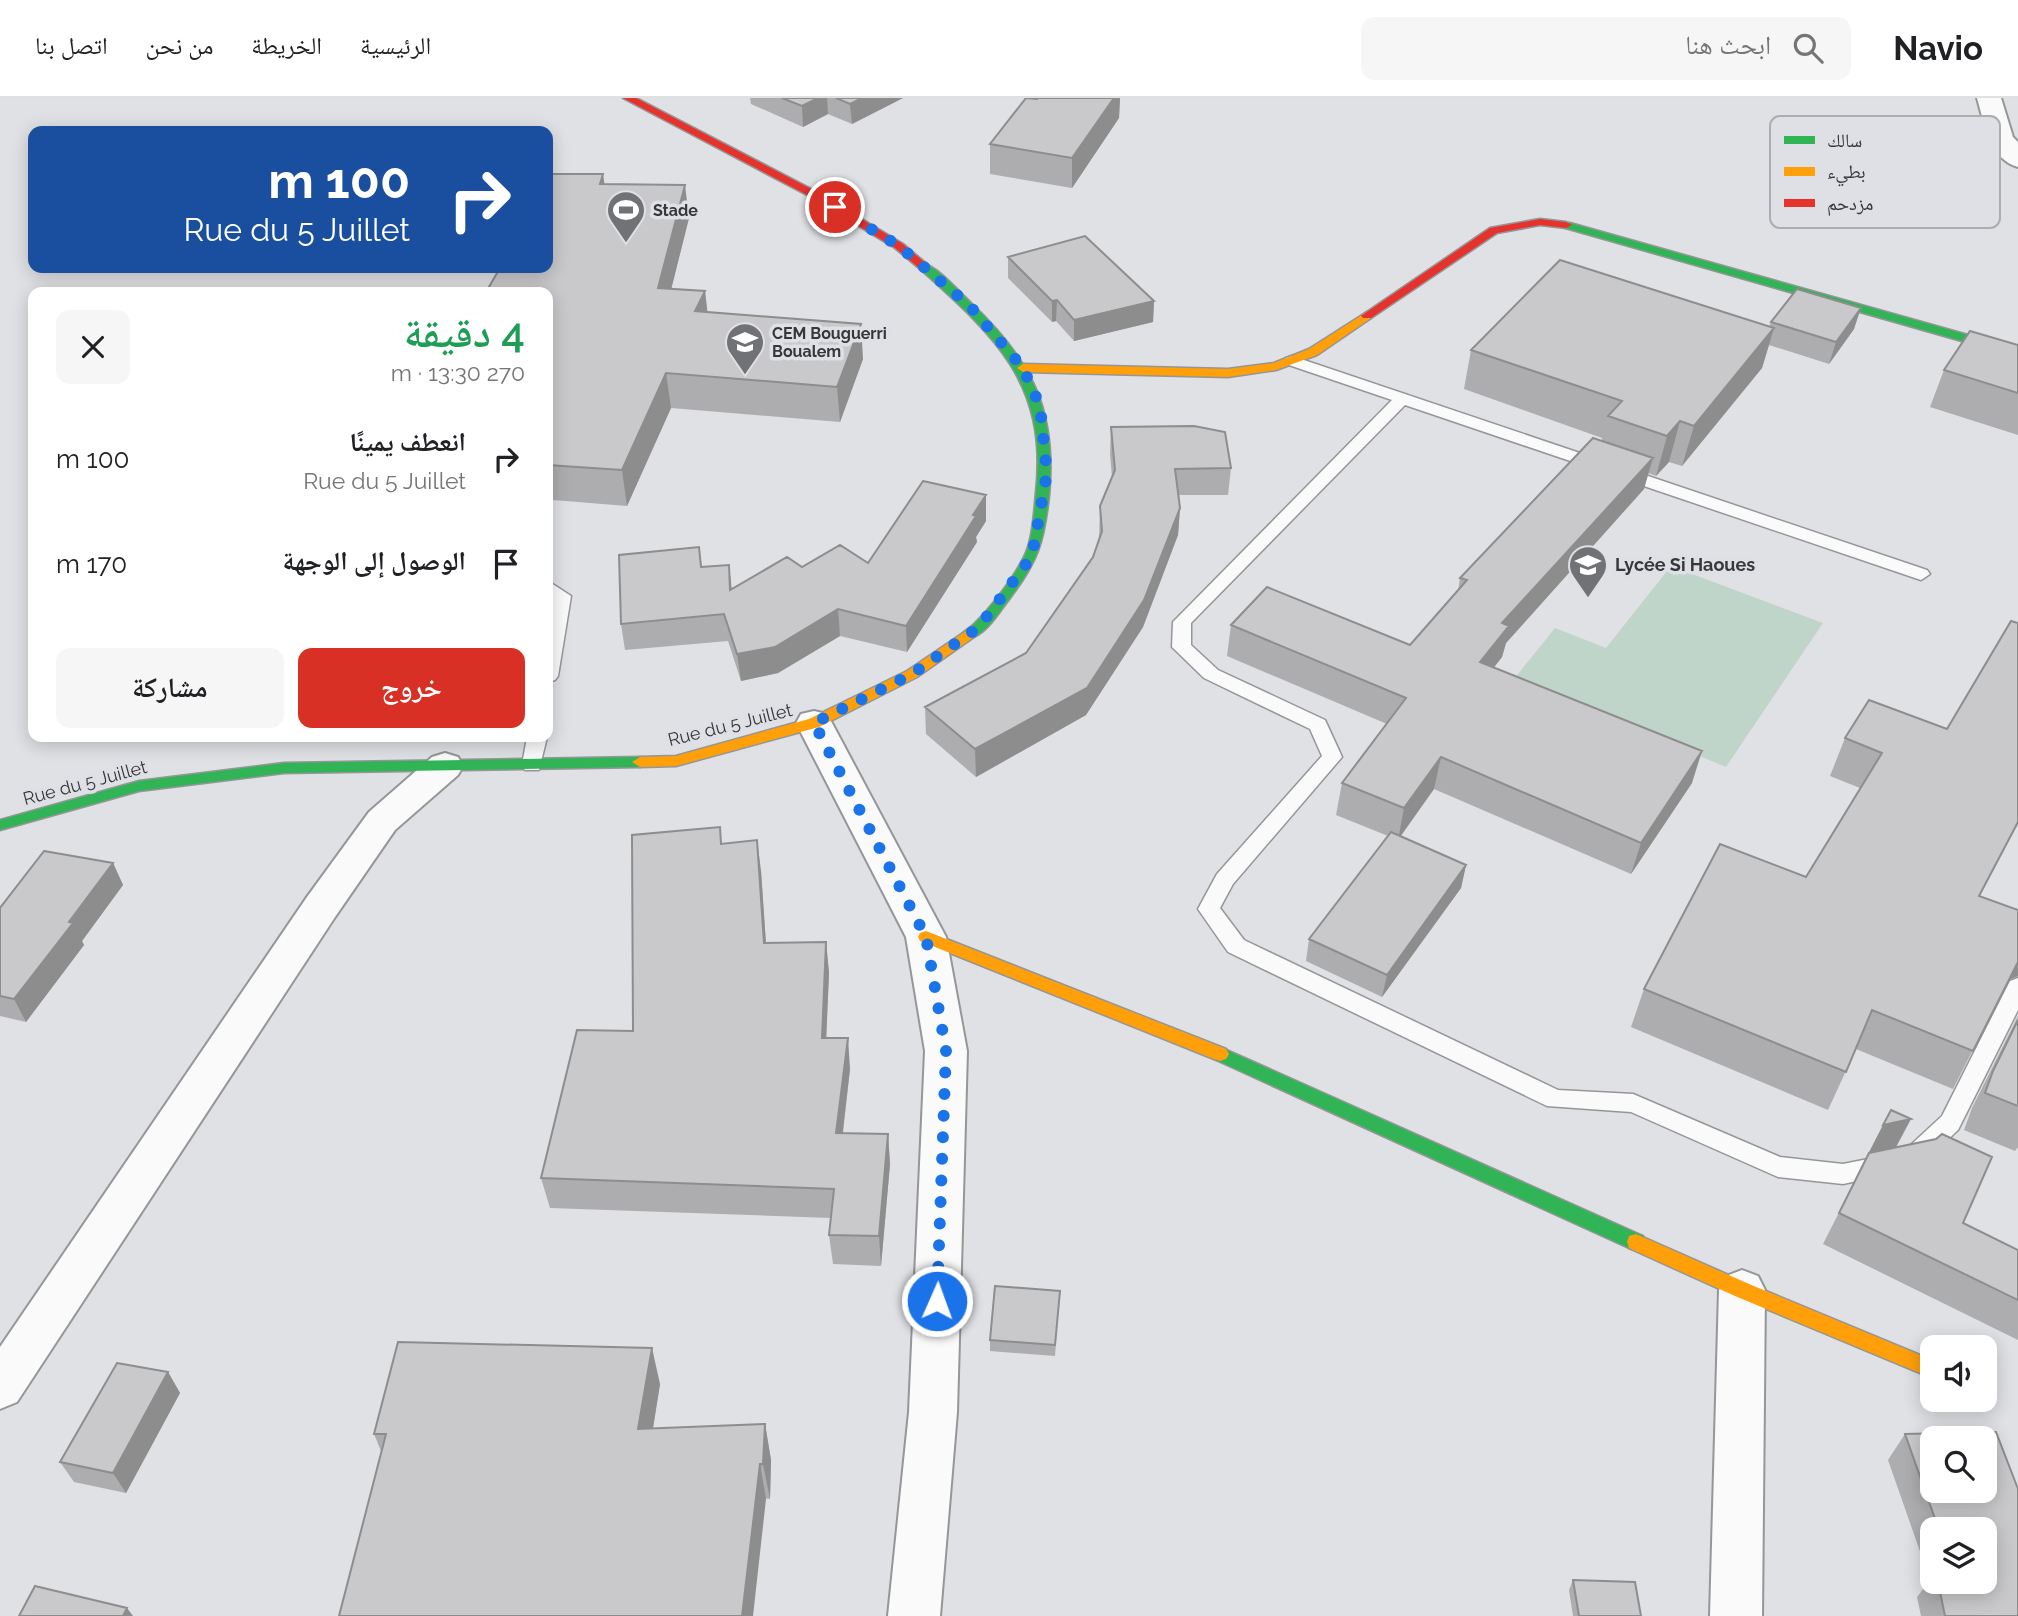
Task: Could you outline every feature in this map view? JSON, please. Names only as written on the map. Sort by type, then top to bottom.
[{"type":"street","name":"Rue du 5 Juillet","points":[[0,825],[139,786],[284,768],[676,761],[814,723],[912,674],[979,627],[1032,556],[1047,473],[1040,406],[1023,368],[968,304],[899,246],[813,194],[628,98]]},
{"type":"street","points":[[1989,98],[1994,116]]},
{"type":"street","points":[[2000,135],[2018,159]]},
{"type":"street","points":[[1023,368],[1228,373],[1276,366],[1313,352],[1494,230],[1540,222],[1576,226],[2018,352]]},
{"type":"street","points":[[814,723],[926,937],[946,1051],[933,1412],[914,1616]]},
{"type":"street","points":[[0,1387],[382,821],[444,766]]},
{"type":"street","points":[[926,937],[1203,1046],[1742,1290],[1920,1364]]},
{"type":"street","points":[[1736,1616],[1742,1290]]},
{"type":"lane","points":[[1292,360],[1921,574]]},
{"type":"lane","points":[[1403,398],[1182,622],[1181,647],[1211,674],[1318,725],[1332,757],[1225,879],[1209,909],[1236,947],[1555,1100],[1633,1103],[1778,1167],[1843,1174],[1910,1161],[1950,1123],[2018,987]]},
{"type":"lane","points":[[553,590],[562,596],[553,647]]},
{"type":"lane","points":[[533,765],[536,742]]},
{"type":"green space","points":[[1671,566],[1823,623],[1726,767],[1514,679],[1555,628],[1606,648]]},
{"type":"building","points":[[782,98],[818,98],[802,106]]},
{"type":"building","points":[[836,98],[862,98],[850,104]]},
{"type":"building","points":[[1026,98],[1114,98],[1072,158],[990,144]]},
{"type":"building","points":[[553,174],[603,174],[600,184],[685,185],[658,288],[705,291],[695,311],[861,324],[837,387],[666,373],[622,470],[553,465],[553,287],[489,287],[497,273],[553,273]]},
{"type":"building","points":[[1085,236],[1154,301],[1074,320],[1057,300],[1052,301],[1008,257]]},
{"type":"building","points":[[1560,260],[1774,328],[1694,426],[1680,421],[1667,436],[1608,416],[1622,401],[1471,350]]},
{"type":"building","points":[[1797,289],[1861,308],[1836,342],[1771,322]]},
{"type":"building","points":[[1970,331],[2018,345],[2018,393],[1944,370]]},
{"type":"building","points":[[1194,426],[1225,432],[1231,468],[1175,469],[1180,508],[1144,600],[1087,688],[975,749],[925,707],[1026,653],[1093,557],[1102,531],[1100,506],[1115,470],[1111,427]]},
{"type":"building","points":[[1593,438],[1653,458],[1502,623],[1509,626],[1480,662],[1702,751],[1641,843],[1441,757],[1404,808],[1342,783],[1406,698],[1231,625],[1267,587],[1410,645],[1467,580],[1460,578]]},
{"type":"building","points":[[923,481],[986,495],[973,515],[976,516],[906,626],[838,609],[775,647],[737,654],[724,614],[621,624],[619,555],[699,547],[701,567],[729,565],[730,590],[787,557],[802,567],[840,545],[868,563]]},
{"type":"building","points":[[2011,621],[2018,623],[2018,822],[1979,896],[2018,910],[2018,962],[1973,1051],[1872,1010],[1846,1072],[1644,989],[1720,844],[1806,877],[1882,753],[1845,738],[1869,700],[1947,729]]},
{"type":"building","points":[[720,827],[721,844],[757,840],[764,943],[826,942],[822,1038],[848,1038],[836,1133],[888,1134],[879,1236],[829,1235],[834,1189],[541,1178],[577,1030],[633,1031],[632,835]]},
{"type":"building","points":[[1391,832],[1466,865],[1387,975],[1309,939]]},
{"type":"building","points":[[44,851],[113,863],[69,922],[73,923],[14,999],[0,996],[0,908]]},
{"type":"building","points":[[2018,1020],[2018,1106],[1985,1093]]},
{"type":"building","points":[[1891,1110],[1911,1119],[1883,1125]]},
{"type":"building","points":[[1942,1134],[1992,1157],[1963,1223],[2018,1250],[2018,1300],[1839,1213],[1869,1153],[1936,1139]]},
{"type":"building","points":[[995,1286],[1060,1291],[1055,1345],[990,1340]]},
{"type":"building","points":[[398,1342],[652,1348],[638,1429],[765,1424],[763,1464],[760,1464],[742,1616],[339,1616],[386,1434],[374,1434]]},
{"type":"building","points":[[117,1363],[168,1372],[113,1473],[60,1462]]},
{"type":"building","points":[[1905,1434],[1920,1434],[1920,1476]]},
{"type":"building","points":[[1997,1435],[2018,1489],[2018,1616],[1945,1616],[1940,1594],[1997,1594],[1997,1517],[1934,1517],[1929,1503],[1997,1503]]},
{"type":"building","points":[[1573,1580],[1635,1582],[1641,1616],[1579,1616]]},
{"type":"building","points":[[35,1586],[127,1608],[123,1616],[19,1616]]},
{"type":"traffic: fast","points":[[1566,225],[2018,353]]},
{"type":"traffic: fast","points":[[923,266],[1002,342],[1021,369],[1035,397],[1043,429],[1045,465],[1033,553],[1006,593],[979,627],[969,634]]},
{"type":"traffic: fast","points":[[0,825],[139,786],[284,768],[640,762]]},
{"type":"traffic: fast","points":[[1220,1054],[1636,1242]]},
{"type":"traffic: slow","points":[[1023,368],[1228,373],[1276,366],[1313,352],[1367,316]]},
{"type":"traffic: slow","points":[[640,762],[676,761],[814,723],[912,674],[969,634]]},
{"type":"traffic: slow","points":[[926,937],[1220,1054]]},
{"type":"traffic: slow","points":[[1636,1242],[1742,1290],[1920,1364]]},
{"type":"traffic: jam","points":[[628,98],[813,194],[899,246],[923,266]]},
{"type":"traffic: jam","points":[[1367,316],[1494,230],[1540,222],[1566,225]]},
{"type":"place","name":"Stade","points":[[626,244]]},
{"type":"place","name":"CEM Bouguerri Boualem","points":[[745,376]]},
{"type":"place","name":"Lycée Si Haoues","points":[[1588,599]]},
{"type":"route","points":[[835,207],[899,246],[968,304],[1023,368],[1040,406],[1047,473],[1032,556],[979,627],[912,674],[814,723],[926,937],[946,1051],[937,1301]]}]
